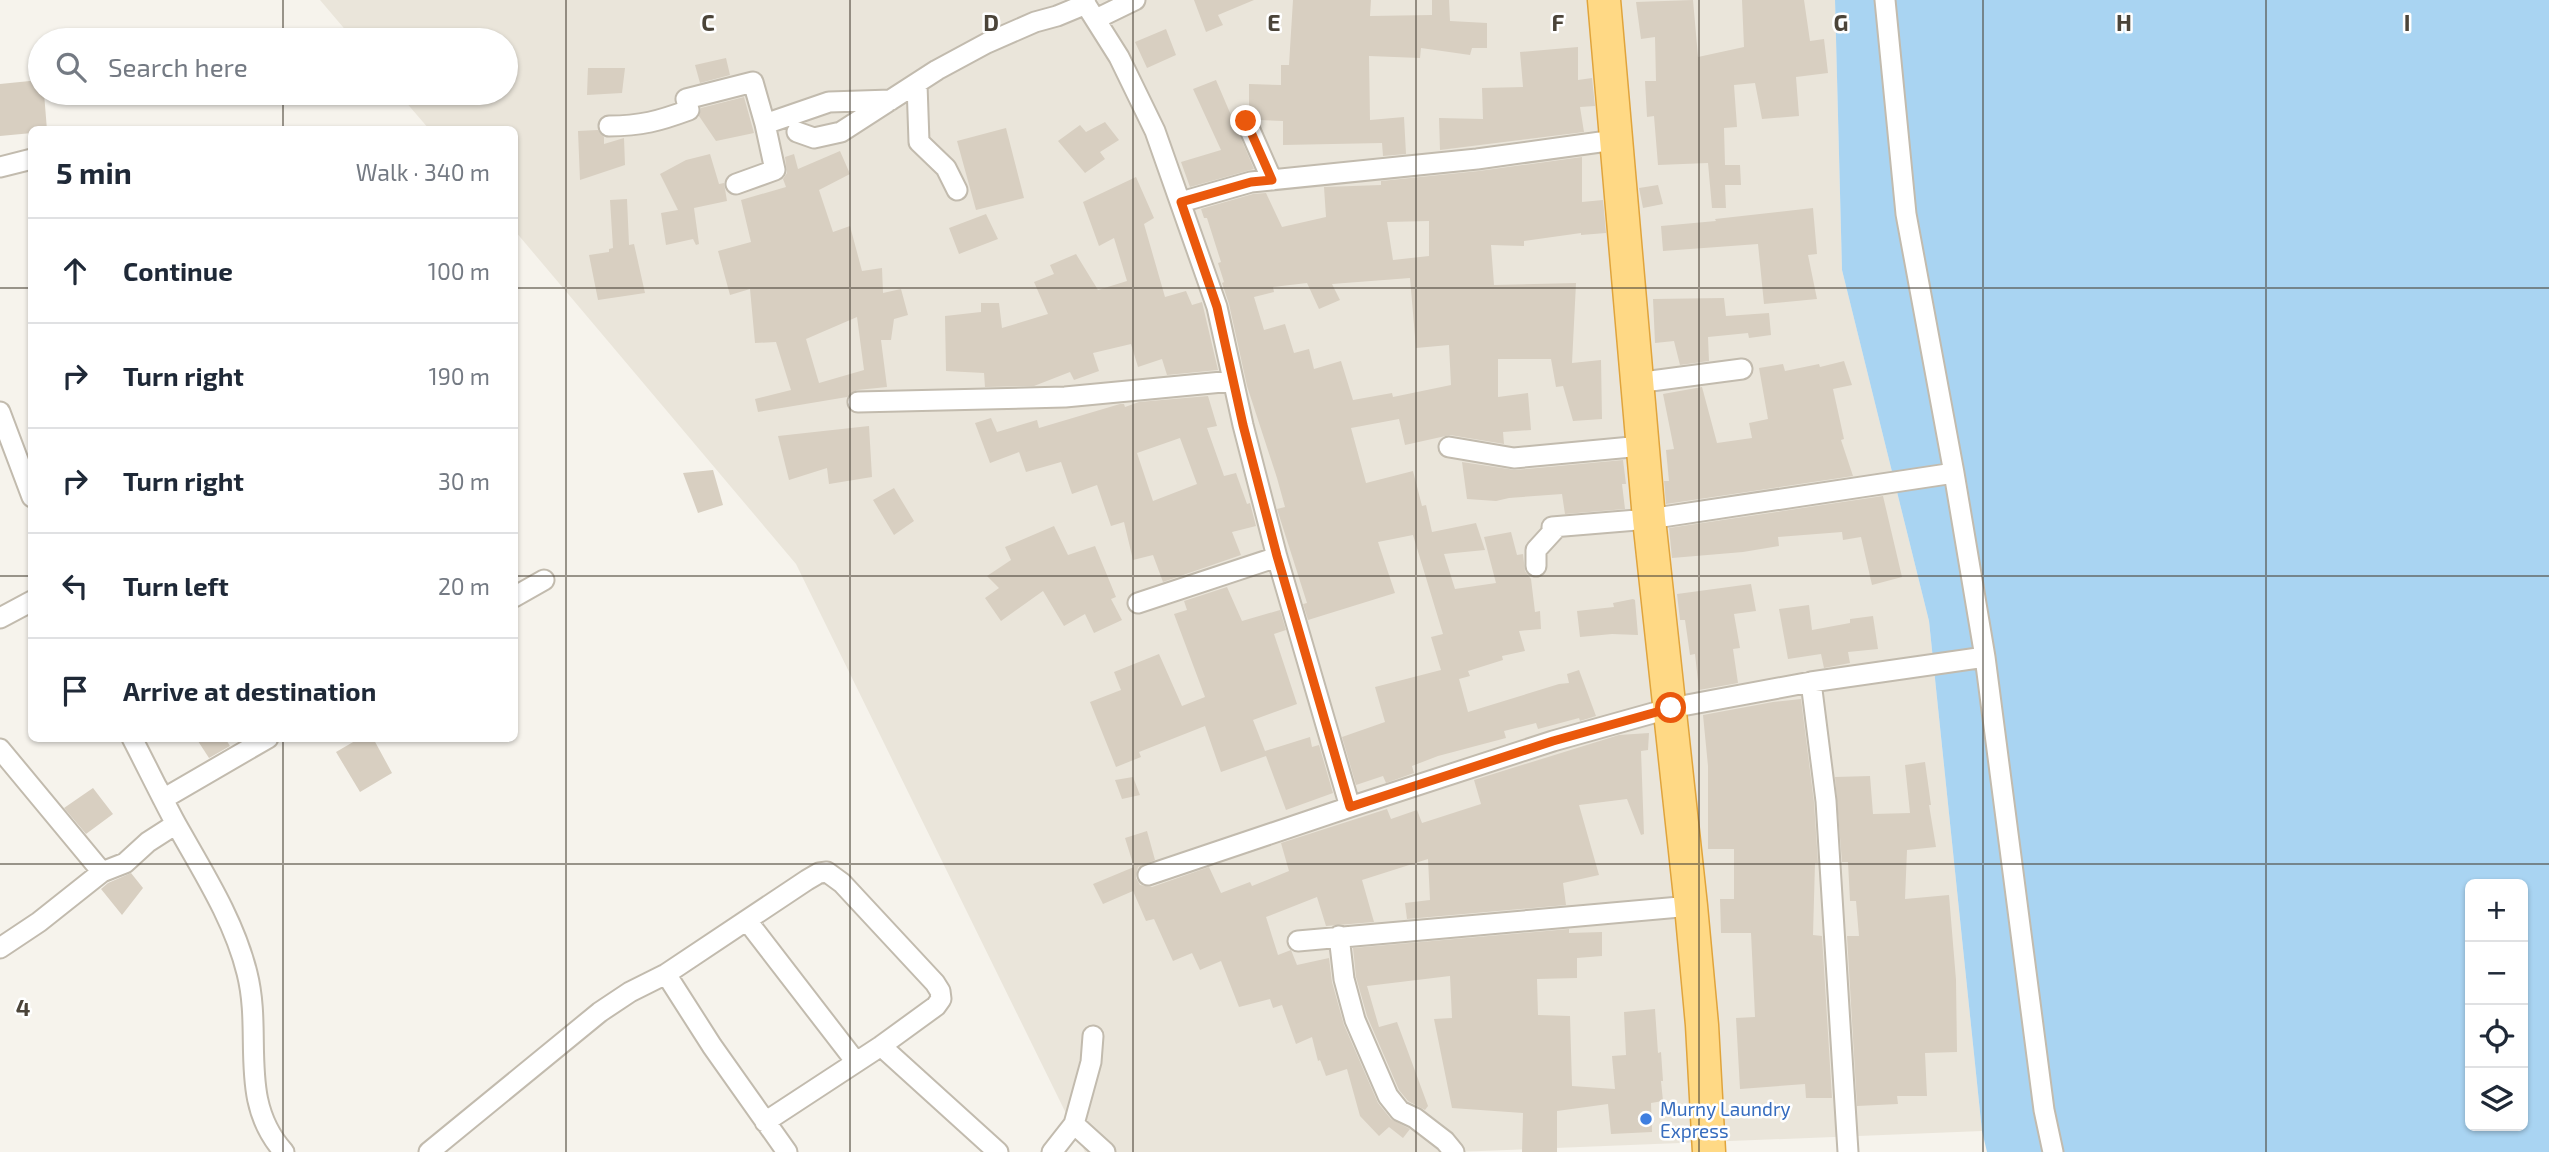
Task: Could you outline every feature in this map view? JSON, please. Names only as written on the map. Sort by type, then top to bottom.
[{"type":"highway","points":[[1604,0],[1642,446],[1702,1025],[1709,1152]]},
{"type":"street","points":[[797,132],[814,138],[841,132],[987,43],[1035,22],[1088,8],[1135,0]]},
{"type":"street","points":[[1885,0],[1906,214],[1954,473],[1984,657],[2044,1110],[2053,1152]]},
{"type":"street","points":[[1088,8],[1119,57],[1155,131],[1217,307],[1277,556],[1350,807]]},
{"type":"street","points":[[609,126],[654,123],[689,110],[686,99],[753,82],[775,170],[737,184]]},
{"type":"street","points":[[917,84],[919,142],[946,168],[957,190]]},
{"type":"street","points":[[765,124],[829,102],[891,100]]},
{"type":"street","points":[[1246,121],[1272,180]]},
{"type":"street","points":[[1181,202],[1251,182],[1477,159],[1615,140]]},
{"type":"street","points":[[0,167],[28,160]]},
{"type":"street","points":[[1636,383],[1742,369]]},
{"type":"street","points":[[858,402],[1066,397],[1233,381]]},
{"type":"street","points":[[0,412],[28,486]]},
{"type":"street","points":[[1449,447],[1514,458],[1642,446]]},
{"type":"street","points":[[1536,566],[1536,550],[1554,527],[1649,519],[1954,473]]},
{"type":"street","points":[[1138,603],[1277,556]]},
{"type":"street","points":[[518,595],[544,580]]},
{"type":"street","points":[[0,618],[28,603]]},
{"type":"street","points":[[1148,875],[1553,741],[1671,708],[1811,682],[1984,657]]},
{"type":"street","points":[[1811,682],[1826,801],[1848,1152]]},
{"type":"street","points":[[135,742],[238,943],[251,990],[253,1071],[258,1109],[265,1126],[284,1152]]},
{"type":"street","points":[[163,799],[261,742]]},
{"type":"street","points":[[0,749],[102,872]]},
{"type":"street","points":[[0,948],[39,922],[102,872],[125,863],[148,842],[176,824]]},
{"type":"street","points":[[429,1152],[600,1012],[748,922],[807,880],[820,873],[833,874],[940,991],[941,999],[936,1006],[881,1046],[765,1122]]},
{"type":"street","points":[[1298,941],[1691,906]]},
{"type":"street","points":[[748,922],[856,1062]]},
{"type":"street","points":[[1339,936],[1344,979],[1356,1020],[1388,1096],[1400,1111],[1415,1118],[1445,1141],[1454,1152]]},
{"type":"street","points":[[666,974],[788,1152]]},
{"type":"street","points":[[1052,1152],[1074,1124],[1091,1062],[1093,1036]]},
{"type":"street","points":[[881,1046],[998,1152]]},
{"type":"street","points":[[1074,1124],[1105,1152]]},
{"type":"shaded area","points":[[320,0],[1835,0],[1842,270],[1929,621],[1982,1131],[1456,1152],[1085,1152],[796,564],[518,235],[518,126],[426,126],[408,105],[518,105],[518,28],[344,28]]},
{"type":"water","points":[[1835,0],[2549,0],[2549,1152],[1987,1152],[1982,1131],[1929,621],[1842,270]]},
{"type":"building","points":[[1194,0],[1254,0],[1218,15],[1223,25],[1206,32]]},
{"type":"building","points":[[1293,0],[1371,0],[1370,16],[1432,15],[1432,0],[1449,0],[1450,21],[1487,23],[1487,48],[1472,48],[1470,55],[1421,48],[1420,58],[1369,56],[1370,120],[1404,117],[1406,154],[1383,156],[1382,143],[1283,145],[1283,121],[1259,120],[1249,109],[1249,84],[1281,85],[1281,65],[1289,65]]},
{"type":"building","points":[[1693,0],[1698,57],[1744,47],[1742,0],[1804,0],[1810,41],[1824,39],[1828,73],[1796,77],[1799,116],[1762,119],[1755,83],[1734,85],[1737,127],[1724,128],[1725,165],[1740,165],[1741,185],[1725,185],[1726,208],[1712,208],[1708,163],[1658,165],[1654,116],[1647,117],[1645,81],[1656,81],[1655,37],[1641,39],[1636,2]]},
{"type":"building","points":[[1166,29],[1176,55],[1147,68],[1135,42]]},
{"type":"building","points":[[1578,47],[1578,80],[1592,78],[1595,106],[1580,107],[1584,132],[1440,150],[1439,118],[1483,119],[1482,88],[1523,87],[1520,52]]},
{"type":"building","points":[[726,58],[730,75],[700,83],[695,65]]},
{"type":"building","points":[[588,68],[625,68],[622,93],[587,95]]},
{"type":"building","points":[[1216,80],[1254,169],[1190,187],[1181,162],[1221,150],[1193,89]]},
{"type":"building","points":[[28,81],[28,105],[45,105],[47,126],[28,126],[28,133],[0,136],[0,84]]},
{"type":"building","points":[[744,97],[754,133],[716,141],[699,116],[701,108]]},
{"type":"building","points":[[1105,122],[1119,140],[1100,152],[1105,159],[1085,173],[1058,141],[1080,125],[1086,132]]},
{"type":"building","points":[[1006,128],[1024,198],[976,210],[957,141]]},
{"type":"building","points":[[598,130],[604,137],[604,144],[624,138],[625,165],[580,180],[578,131]]},
{"type":"building","points":[[840,151],[850,174],[819,190],[833,232],[850,226],[862,271],[882,268],[883,293],[901,289],[908,315],[894,319],[891,340],[881,340],[887,387],[857,390],[847,397],[758,412],[755,399],[791,390],[776,342],[755,343],[750,289],[730,295],[718,251],[751,242],[741,200],[786,187],[783,179],[787,173],[785,157],[794,154],[798,169]],"holes":[[[857,317],[864,370],[819,383],[806,339]]]},
{"type":"building","points":[[710,154],[719,184],[724,183],[727,201],[694,208],[699,244],[696,245],[693,239],[666,245],[661,213],[678,210],[660,174],[686,160]]},
{"type":"building","points":[[1582,157],[1582,202],[1603,200],[1606,233],[1581,233],[1524,241],[1524,246],[1491,245],[1494,285],[1576,283],[1572,363],[1601,360],[1602,419],[1573,421],[1563,386],[1556,387],[1551,359],[1498,359],[1498,397],[1528,393],[1531,430],[1503,432],[1504,444],[1450,435],[1405,445],[1399,419],[1351,428],[1366,483],[1413,471],[1422,506],[1426,505],[1432,532],[1476,523],[1485,550],[1444,554],[1455,589],[1496,583],[1484,537],[1511,532],[1517,555],[1523,554],[1525,571],[1531,579],[1535,612],[1540,611],[1541,629],[1519,631],[1525,651],[1502,656],[1503,660],[1468,671],[1470,676],[1459,679],[1468,712],[1569,683],[1567,674],[1579,670],[1596,716],[1538,729],[1536,723],[1504,731],[1506,738],[1438,756],[1412,766],[1414,773],[1386,783],[1383,776],[1356,785],[1342,737],[1385,722],[1375,687],[1441,670],[1431,637],[1443,634],[1413,535],[1378,542],[1395,593],[1308,620],[1303,604],[1307,603],[1277,509],[1285,507],[1247,386],[1222,283],[1224,282],[1218,263],[1221,262],[1207,218],[1204,218],[1201,209],[1253,194],[1266,193],[1282,227],[1326,217],[1324,187],[1381,185],[1381,181]],"holes":[[[1429,221],[1429,256],[1393,260],[1387,222]],[[1410,278],[1416,348],[1449,345],[1451,385],[1393,397],[1392,393],[1353,400],[1341,361],[1314,369],[1309,349],[1294,353],[1285,324],[1264,330],[1254,297],[1274,292],[1273,287],[1307,283],[1319,309],[1340,300],[1332,284]]]},
{"type":"building","points":[[1136,177],[1154,218],[1144,224],[1165,297],[1186,291],[1192,305],[1202,302],[1218,370],[1167,375],[1162,359],[1138,367],[1131,344],[1093,353],[1099,371],[1074,380],[1070,372],[1034,386],[985,387],[984,373],[946,371],[945,316],[981,312],[981,303],[999,303],[1002,328],[1048,314],[1034,282],[1054,274],[1050,265],[1076,254],[1098,290],[1127,281],[1114,238],[1099,246],[1083,202]]},
{"type":"building","points":[[1658,185],[1663,204],[1643,208],[1639,188]]},
{"type":"building","points":[[627,199],[629,245],[634,244],[645,293],[598,300],[589,255],[609,252],[609,249],[613,248],[610,200]]},
{"type":"building","points":[[1813,208],[1817,254],[1808,255],[1817,299],[1764,304],[1758,244],[1663,251],[1661,226]]},
{"type":"building","points":[[986,214],[998,239],[959,254],[949,228]]},
{"type":"building","points":[[1724,298],[1726,316],[1769,313],[1771,335],[1749,338],[1748,333],[1708,337],[1709,361],[1680,365],[1674,341],[1655,343],[1653,299]]},
{"type":"building","points":[[1844,361],[1852,385],[1833,389],[1844,439],[1841,440],[1853,476],[1666,504],[1664,481],[1669,481],[1666,450],[1674,449],[1663,394],[1702,387],[1717,443],[1752,438],[1749,423],[1768,419],[1759,368],[1783,364],[1785,371]]},
{"type":"building","points":[[1208,396],[1217,426],[1207,428],[1224,476],[1236,473],[1247,504],[1250,503],[1256,526],[1232,532],[1241,555],[1163,582],[1153,555],[1133,560],[1124,522],[1111,526],[1097,485],[1072,494],[1061,462],[1026,472],[1019,452],[990,463],[975,423],[991,418],[997,432],[1037,420],[1039,428],[1120,404],[1125,407],[1139,402]],"holes":[[[1180,438],[1197,484],[1153,501],[1137,453]]]},
{"type":"building","points":[[869,426],[872,477],[829,484],[827,468],[789,480],[778,436]]},
{"type":"building","points":[[1623,460],[1625,509],[1565,514],[1562,494],[1496,501],[1467,499],[1462,462],[1515,470]]},
{"type":"building","points":[[713,470],[723,505],[698,513],[683,473]]},
{"type":"building","points":[[894,488],[914,521],[894,535],[873,500]]},
{"type":"building","points":[[1883,496],[1902,577],[1872,585],[1861,537],[1843,540],[1842,532],[1778,537],[1779,546],[1743,552],[1672,558],[1669,528]]},
{"type":"building","points":[[1054,526],[1068,555],[1095,546],[1116,597],[1111,599],[1122,620],[1094,633],[1085,614],[1064,626],[1043,591],[1001,621],[985,598],[999,588],[987,576],[1011,560],[1005,547]]},
{"type":"building","points":[[1751,584],[1756,611],[1734,614],[1740,648],[1733,649],[1738,683],[1699,690],[1695,654],[1690,655],[1685,620],[1680,620],[1677,594]]},
{"type":"building","points":[[1227,587],[1242,621],[1280,610],[1286,630],[1274,634],[1297,704],[1253,720],[1265,751],[1310,737],[1312,747],[1319,745],[1333,793],[1286,810],[1266,756],[1221,772],[1205,726],[1139,752],[1141,757],[1116,767],[1090,702],[1121,690],[1114,672],[1159,654],[1182,706],[1205,697],[1174,614],[1187,610],[1184,601]]},
{"type":"building","points":[[1633,599],[1638,635],[1580,637],[1577,611],[1614,607],[1613,603]]},
{"type":"building","points":[[1809,605],[1812,630],[1850,623],[1850,619],[1873,616],[1878,649],[1848,652],[1850,663],[1824,668],[1821,654],[1788,659],[1779,609]]},
{"type":"building","points":[[1801,699],[1814,802],[1818,863],[1815,863],[1813,935],[1822,936],[1832,1098],[1806,1098],[1805,1084],[1740,1089],[1736,1018],[1755,1017],[1751,933],[1721,933],[1720,899],[1734,899],[1734,849],[1708,849],[1708,766],[1703,715]]},
{"type":"building","points":[[1649,733],[1648,750],[1641,751],[1644,834],[1641,835],[1627,799],[1579,805],[1599,875],[1563,883],[1566,905],[1407,919],[1405,903],[1430,900],[1428,859],[1362,880],[1374,922],[1326,926],[1317,897],[1266,917],[1278,955],[1291,950],[1297,965],[1329,958],[1332,982],[1344,1025],[1378,1103],[1391,1119],[1410,1129],[1403,1138],[1389,1127],[1379,1136],[1360,1116],[1347,1069],[1326,1076],[1320,1060],[1318,1061],[1312,1037],[1296,1044],[1282,1005],[1273,1008],[1270,999],[1239,1007],[1221,961],[1200,970],[1192,953],[1173,961],[1154,919],[1146,921],[1133,891],[1103,904],[1093,884],[1134,867],[1125,838],[1147,831],[1155,860],[1138,867],[1136,878],[1140,885],[1152,887],[1209,867],[1221,893],[1250,882],[1252,886],[1289,871],[1281,843],[1387,809],[1391,819],[1417,810],[1422,823],[1481,804],[1474,780],[1619,735]]},
{"type":"building","points":[[199,742],[228,742],[230,746],[209,758]]},
{"type":"building","points":[[353,742],[375,742],[392,773],[360,792],[336,752]]},
{"type":"building","points":[[1925,762],[1936,847],[1907,850],[1905,899],[1949,895],[1956,980],[1957,1052],[1925,1053],[1927,1096],[1897,1096],[1898,1104],[1857,1106],[1847,936],[1859,936],[1856,901],[1850,901],[1848,862],[1842,862],[1835,777],[1870,776],[1873,814],[1910,813],[1905,765]]},
{"type":"building","points":[[1133,777],[1140,795],[1122,799],[1115,780]]},
{"type":"building","points":[[93,788],[113,814],[86,834],[64,808]]},
{"type":"building","points":[[131,873],[143,888],[122,915],[101,889]]},
{"type":"building","points":[[1569,929],[1569,933],[1602,932],[1602,956],[1577,958],[1577,978],[1537,979],[1538,1015],[1570,1016],[1572,1086],[1615,1089],[1612,1056],[1626,1055],[1624,1012],[1655,1009],[1658,1053],[1661,1052],[1663,1101],[1651,1103],[1652,1132],[1611,1134],[1608,1104],[1557,1111],[1557,1152],[1522,1152],[1523,1113],[1452,1108],[1434,1019],[1452,1018],[1450,976],[1367,986],[1379,1027],[1397,1022],[1428,1106],[1425,1110],[1408,1101],[1399,1090],[1367,1016],[1356,977],[1353,948]]},
{"type":"place","name":"Murny Laundry Express","points":[[1646,1119]]},
{"type":"route","points":[[1246,121],[1272,180],[1251,182],[1181,202],[1217,307],[1243,425],[1277,556],[1350,807],[1553,741],[1671,708]]}]
